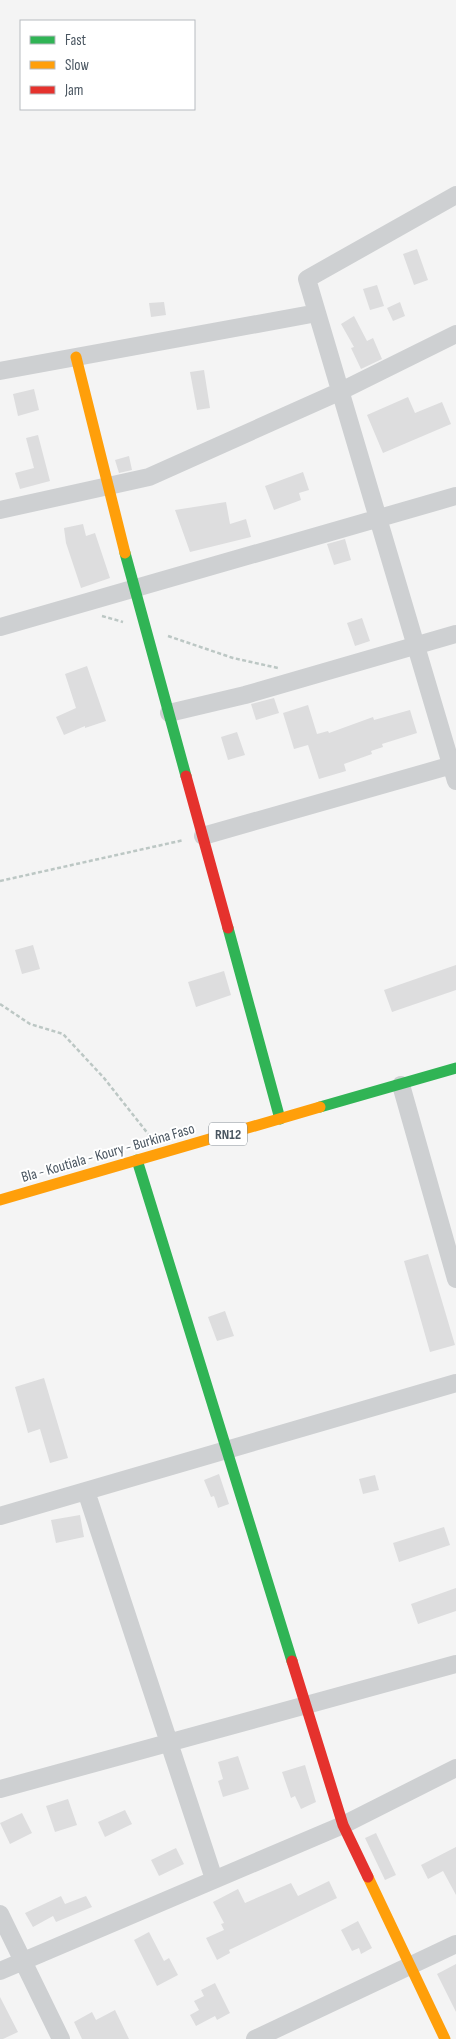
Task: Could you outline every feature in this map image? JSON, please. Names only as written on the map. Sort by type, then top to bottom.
[{"type":"street","points":[[203,836],[454,770],[307,279],[456,195]]},
{"type":"street","points":[[0,371],[317,313]]},
{"type":"street","points":[[0,510],[149,477],[341,391],[456,334]]},
{"type":"street","points":[[76,357],[107,486],[280,1119]]},
{"type":"street","points":[[0,627],[456,496]]},
{"type":"street","points":[[169,713],[245,695],[456,634]]},
{"type":"street","name":"Bla - Koutiala - Koury - Burkina Faso","points":[[0,1200],[456,1068]]},
{"type":"street","points":[[401,1085],[456,1279]]},
{"type":"street","points":[[137,1160],[343,1825],[445,2039]]},
{"type":"street","points":[[0,1516],[456,1383]]},
{"type":"street","points":[[86,1491],[214,1879]]},
{"type":"street","points":[[0,1789],[456,1664]]},
{"type":"street","points":[[0,1971],[22,1960],[343,1825],[456,1768]]},
{"type":"street","points":[[0,1914],[61,2039]]},
{"type":"street","points":[[255,2039],[456,1944]]},
{"type":"path","points":[[100,615],[233,658],[286,670]]},
{"type":"path","points":[[0,881],[203,836]]},
{"type":"path","points":[[0,1004],[30,1024],[63,1034],[104,1078],[138,1124],[164,1152]]},
{"type":"building","points":[[417,249],[428,280],[414,285],[403,254]]},
{"type":"building","points":[[377,285],[384,306],[370,310],[363,289]]},
{"type":"building","points":[[164,302],[166,315],[151,317],[149,303]]},
{"type":"building","points":[[400,302],[405,316],[393,321],[387,308]]},
{"type":"building","points":[[354,316],[367,341],[373,338],[382,359],[361,369],[351,348],[354,347],[341,324]]},
{"type":"building","points":[[204,370],[210,408],[197,410],[190,372]]},
{"type":"building","points":[[34,389],[39,410],[18,416],[13,394]]},
{"type":"building","points":[[408,397],[415,413],[442,402],[451,424],[383,453],[367,415]]},
{"type":"building","points":[[38,435],[50,481],[20,489],[15,473],[34,468],[26,438]]},
{"type":"building","points":[[129,456],[132,470],[119,473],[115,460]]},
{"type":"building","points":[[303,472],[309,490],[299,493],[301,500],[274,510],[265,486]]},
{"type":"building","points":[[226,502],[230,524],[246,519],[251,537],[190,552],[175,510]]},
{"type":"building","points":[[83,524],[86,536],[95,533],[110,578],[81,588],[66,543],[64,528]]},
{"type":"building","points":[[345,539],[351,560],[334,565],[327,544]]},
{"type":"building","points":[[362,618],[370,641],[355,646],[347,623]]},
{"type":"building","points":[[87,666],[106,721],[85,728],[85,726],[64,735],[56,717],[76,708],[65,674]]},
{"type":"building","points":[[274,698],[279,713],[256,720],[251,704]]},
{"type":"building","points":[[308,705],[317,734],[328,731],[329,733],[373,717],[374,720],[410,710],[417,733],[382,744],[383,747],[371,751],[372,754],[344,764],[346,771],[319,779],[308,745],[294,749],[283,713]]},
{"type":"building","points":[[237,732],[245,755],[228,760],[221,737]]},
{"type":"building","points":[[33,945],[40,969],[22,974],[15,950]]},
{"type":"building","points":[[456,965],[456,990],[392,1012],[384,990]]},
{"type":"building","points":[[224,971],[231,995],[196,1007],[188,982]]},
{"type":"building","points":[[428,1254],[455,1345],[430,1352],[404,1261]]},
{"type":"building","points":[[225,1311],[234,1336],[217,1341],[208,1317]]},
{"type":"building","points":[[44,1378],[68,1458],[50,1463],[40,1429],[28,1433],[15,1387]]},
{"type":"building","points":[[219,1474],[229,1504],[218,1508],[214,1496],[211,1497],[204,1480]]},
{"type":"building","points":[[375,1475],[379,1490],[363,1494],[359,1479]]},
{"type":"building","points":[[80,1515],[84,1537],[56,1543],[51,1520]]},
{"type":"building","points":[[444,1527],[450,1545],[399,1562],[393,1543]]},
{"type":"building","points":[[456,1588],[456,1611],[418,1624],[411,1604]]},
{"type":"building","points":[[238,1756],[249,1789],[223,1797],[218,1781],[223,1779],[218,1762]]},
{"type":"building","points":[[305,1765],[316,1802],[301,1809],[295,1796],[291,1798],[282,1772]]},
{"type":"building","points":[[68,1799],[77,1825],[55,1832],[46,1806]]},
{"type":"building","points":[[125,1810],[132,1824],[105,1837],[98,1822]]},
{"type":"building","points":[[22,1813],[32,1833],[10,1844],[0,1823]]},
{"type":"building","points":[[376,1833],[396,1875],[385,1880],[365,1838]]},
{"type":"building","points":[[456,1847],[456,1895],[443,1871],[428,1879],[421,1865]]},
{"type":"building","points":[[176,1848],[184,1864],[159,1876],[151,1860]]},
{"type":"building","points":[[329,1881],[337,1898],[229,1950],[230,1953],[217,1960],[206,1938],[224,1930],[221,1924],[224,1923],[213,1902],[238,1889],[245,1903],[291,1883],[298,1896]]},
{"type":"building","points":[[61,1896],[65,1904],[86,1896],[92,1907],[56,1922],[53,1916],[33,1927],[25,1913]]},
{"type":"building","points":[[358,1921],[372,1948],[361,1954],[359,1948],[352,1951],[341,1930]]},
{"type":"building","points":[[149,1932],[164,1961],[169,1958],[178,1975],[157,1986],[134,1940]]},
{"type":"building","points":[[456,1964],[456,2012],[437,1974]]},
{"type":"building","points":[[215,1983],[230,2013],[217,2020],[215,2016],[196,2026],[190,2015],[199,2010],[194,2001],[204,1996],[201,1990]]},
{"type":"building","points":[[0,1997],[18,2032],[3,2039],[0,2039]]},
{"type":"building","points":[[115,2010],[129,2039],[82,2039],[74,2022],[92,2012],[96,2020]]},
{"type":"traffic: fast","points":[[125,553],[186,776]]},
{"type":"traffic: fast","points":[[228,928],[280,1119]]},
{"type":"traffic: fast","points":[[320,1107],[456,1068]]},
{"type":"traffic: fast","points":[[137,1160],[292,1661]]},
{"type":"traffic: slow","points":[[76,357],[125,553]]},
{"type":"traffic: slow","points":[[0,1200],[320,1107]]},
{"type":"traffic: slow","points":[[368,1877],[445,2039]]},
{"type":"traffic: jam","points":[[186,776],[228,928]]},
{"type":"traffic: jam","points":[[292,1661],[343,1825],[368,1877]]}]
